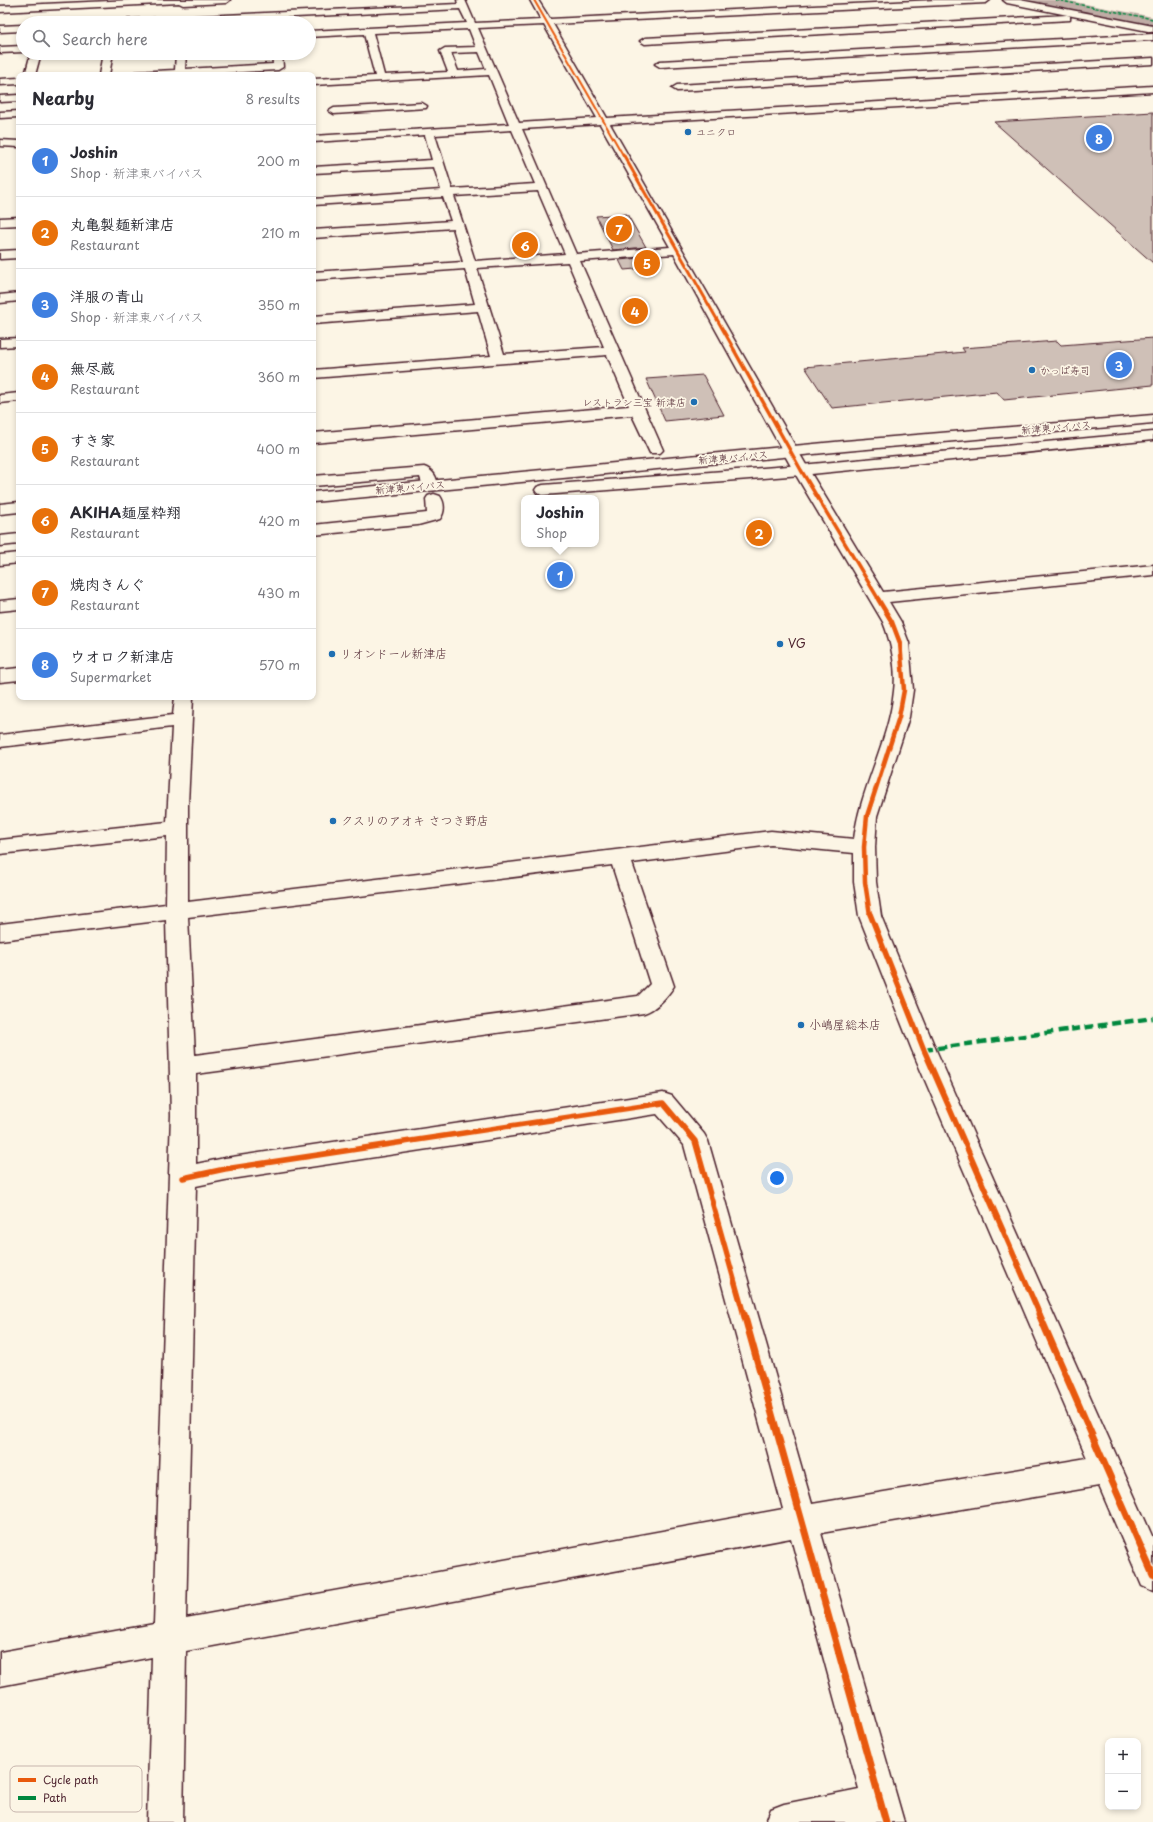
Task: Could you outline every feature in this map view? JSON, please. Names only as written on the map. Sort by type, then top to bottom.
[{"type":"main road","points":[[0,9],[226,0]]},
{"type":"main road","points":[[534,0],[678,250],[795,461],[892,622],[900,643],[904,690],[899,717],[867,816],[864,847],[865,882],[870,916],[891,972],[1153,1575]]},
{"type":"main road","points":[[828,0],[934,101]]},
{"type":"main road","points":[[316,34],[986,0]]},
{"type":"main road","points":[[1007,0],[1153,29]]},
{"type":"main road","points":[[182,16],[184,1]]},
{"type":"main road","points":[[260,16],[462,3],[655,450]]},
{"type":"main road","points":[[663,5],[672,16]]},
{"type":"main road","points":[[641,36],[860,30],[1070,21],[1054,10]]},
{"type":"main road","points":[[628,18],[698,115]]},
{"type":"main road","points":[[0,29],[16,28]]},
{"type":"main road","points":[[368,32],[384,81]]},
{"type":"main road","points":[[1086,32],[1142,70]]},
{"type":"main road","points":[[656,58],[883,52],[1153,37]]},
{"type":"main road","points":[[0,50],[16,49]]},
{"type":"main road","points":[[454,74],[445,51],[482,49]]},
{"type":"main road","points":[[31,72],[34,60]]},
{"type":"main road","points":[[105,72],[107,60]]},
{"type":"main road","points":[[180,72],[181,60]]},
{"type":"main road","points":[[208,72],[278,67],[278,60]]},
{"type":"main road","points":[[673,82],[907,74],[1153,61]]},
{"type":"main road","points":[[316,82],[384,81],[492,72]]},
{"type":"main road","points":[[0,82],[16,81]]},
{"type":"main road","points":[[316,139],[1153,89]]},
{"type":"main road","points":[[0,99],[16,98]]},
{"type":"main road","points":[[334,111],[392,104],[422,106]]},
{"type":"main road","points":[[0,116],[16,114]]},
{"type":"main road","points":[[429,132],[499,359]]},
{"type":"main road","points":[[0,143],[16,144]]},
{"type":"main road","points":[[316,170],[439,163]]},
{"type":"main road","points":[[316,202],[541,187]]},
{"type":"main road","points":[[0,222],[16,221]]},
{"type":"main road","points":[[316,234],[458,224]]},
{"type":"main road","points":[[316,276],[678,250]]},
{"type":"main road","points":[[0,255],[16,254]]},
{"type":"main road","points":[[0,298],[16,297]]},
{"type":"main road","points":[[316,320],[483,307]]},
{"type":"main road","points":[[0,343],[16,342]]},
{"type":"main road","points":[[316,374],[612,350]]},
{"type":"main road","points":[[0,399],[16,397]]},
{"type":"main road","points":[[316,438],[637,410]]},
{"type":"main road","name":"新津東バイパス","points":[[316,497],[432,492],[795,461],[1153,419]]},
{"type":"main road","name":"新津東バイパス","points":[[316,510],[432,492],[795,461],[1153,436]]},
{"type":"main road","points":[[316,481],[424,472],[429,478],[436,509],[434,516],[418,520],[316,530]]},
{"type":"main road","points":[[0,509],[16,507]]},
{"type":"main road","points":[[0,527],[16,525]]},
{"type":"main road","points":[[0,541],[16,539]]},
{"type":"main road","points":[[0,560],[16,558]]},
{"type":"main road","points":[[877,598],[1153,570]]},
{"type":"main road","points":[[0,606],[16,604]]},
{"type":"main road","points":[[0,676],[16,674]]},
{"type":"main road","points":[[0,741],[183,709],[178,828],[177,910],[184,1066],[183,1178],[168,1638],[165,1822]]},
{"type":"main road","points":[[0,847],[178,828]]},
{"type":"main road","points":[[0,932],[620,858],[771,838],[864,847]]},
{"type":"main road","points":[[184,1066],[644,1004],[662,986],[620,858]]},
{"type":"main road","points":[[183,1178],[225,1169],[663,1103],[695,1141],[884,1812],[784,1822]]},
{"type":"main road","points":[[0,1669],[801,1521],[1107,1470]]},
{"type":"building","points":[[1153,112],[1153,263],[994,122]]},
{"type":"building","points":[[627,214],[646,247],[613,250],[596,216]]},
{"type":"building","points":[[652,257],[658,267],[624,270],[619,260]]},
{"type":"building","points":[[1153,338],[1153,385],[1004,400],[997,392],[832,408],[805,367],[965,352],[962,348],[1057,341],[1061,345]]},
{"type":"building","points":[[703,375],[724,415],[665,421],[646,379]]},
{"type":"waterway","points":[[1030,0],[1153,24]]},
{"type":"marked path","points":[[1056,0],[1153,19]]},
{"type":"marked path","points":[[924,1050],[1153,1018]]},
{"type":"cycle path","points":[[534,0],[678,250],[801,470],[892,622],[900,643],[904,690],[899,717],[867,816],[864,847],[865,882],[870,916],[924,1050],[1153,1575]]},
{"type":"cycle path","points":[[183,1178],[225,1169],[663,1103],[695,1141],[886,1822]]},
{"type":"place","name":"ユニクロ","points":[[688,132]]},
{"type":"place","name":"ウオロク新津店","points":[[1099,138]]},
{"type":"place","name":"焼肉きんぐ","points":[[619,229]]},
{"type":"place","name":"AKIHA麺屋粋翔","points":[[525,245]]},
{"type":"place","name":"すき家","points":[[647,263]]},
{"type":"place","name":"無尽蔵","points":[[635,311]]},
{"type":"place","name":"洋服の青山","points":[[1119,365]]},
{"type":"place","name":"かっぱ寿司","points":[[1032,370]]},
{"type":"place","name":"レストラン三宝 新津店","points":[[694,402]]},
{"type":"place","name":"丸亀製麺新津店","points":[[759,533]]},
{"type":"place","name":"Joshin","points":[[560,575]]},
{"type":"place","name":"VG","points":[[780,644]]},
{"type":"place","name":"リオンドール新津店","points":[[332,654]]},
{"type":"place","name":"クスリのアオキ さつき野店","points":[[333,821]]},
{"type":"place","name":"小嶋屋総本店","points":[[801,1025]]}]
